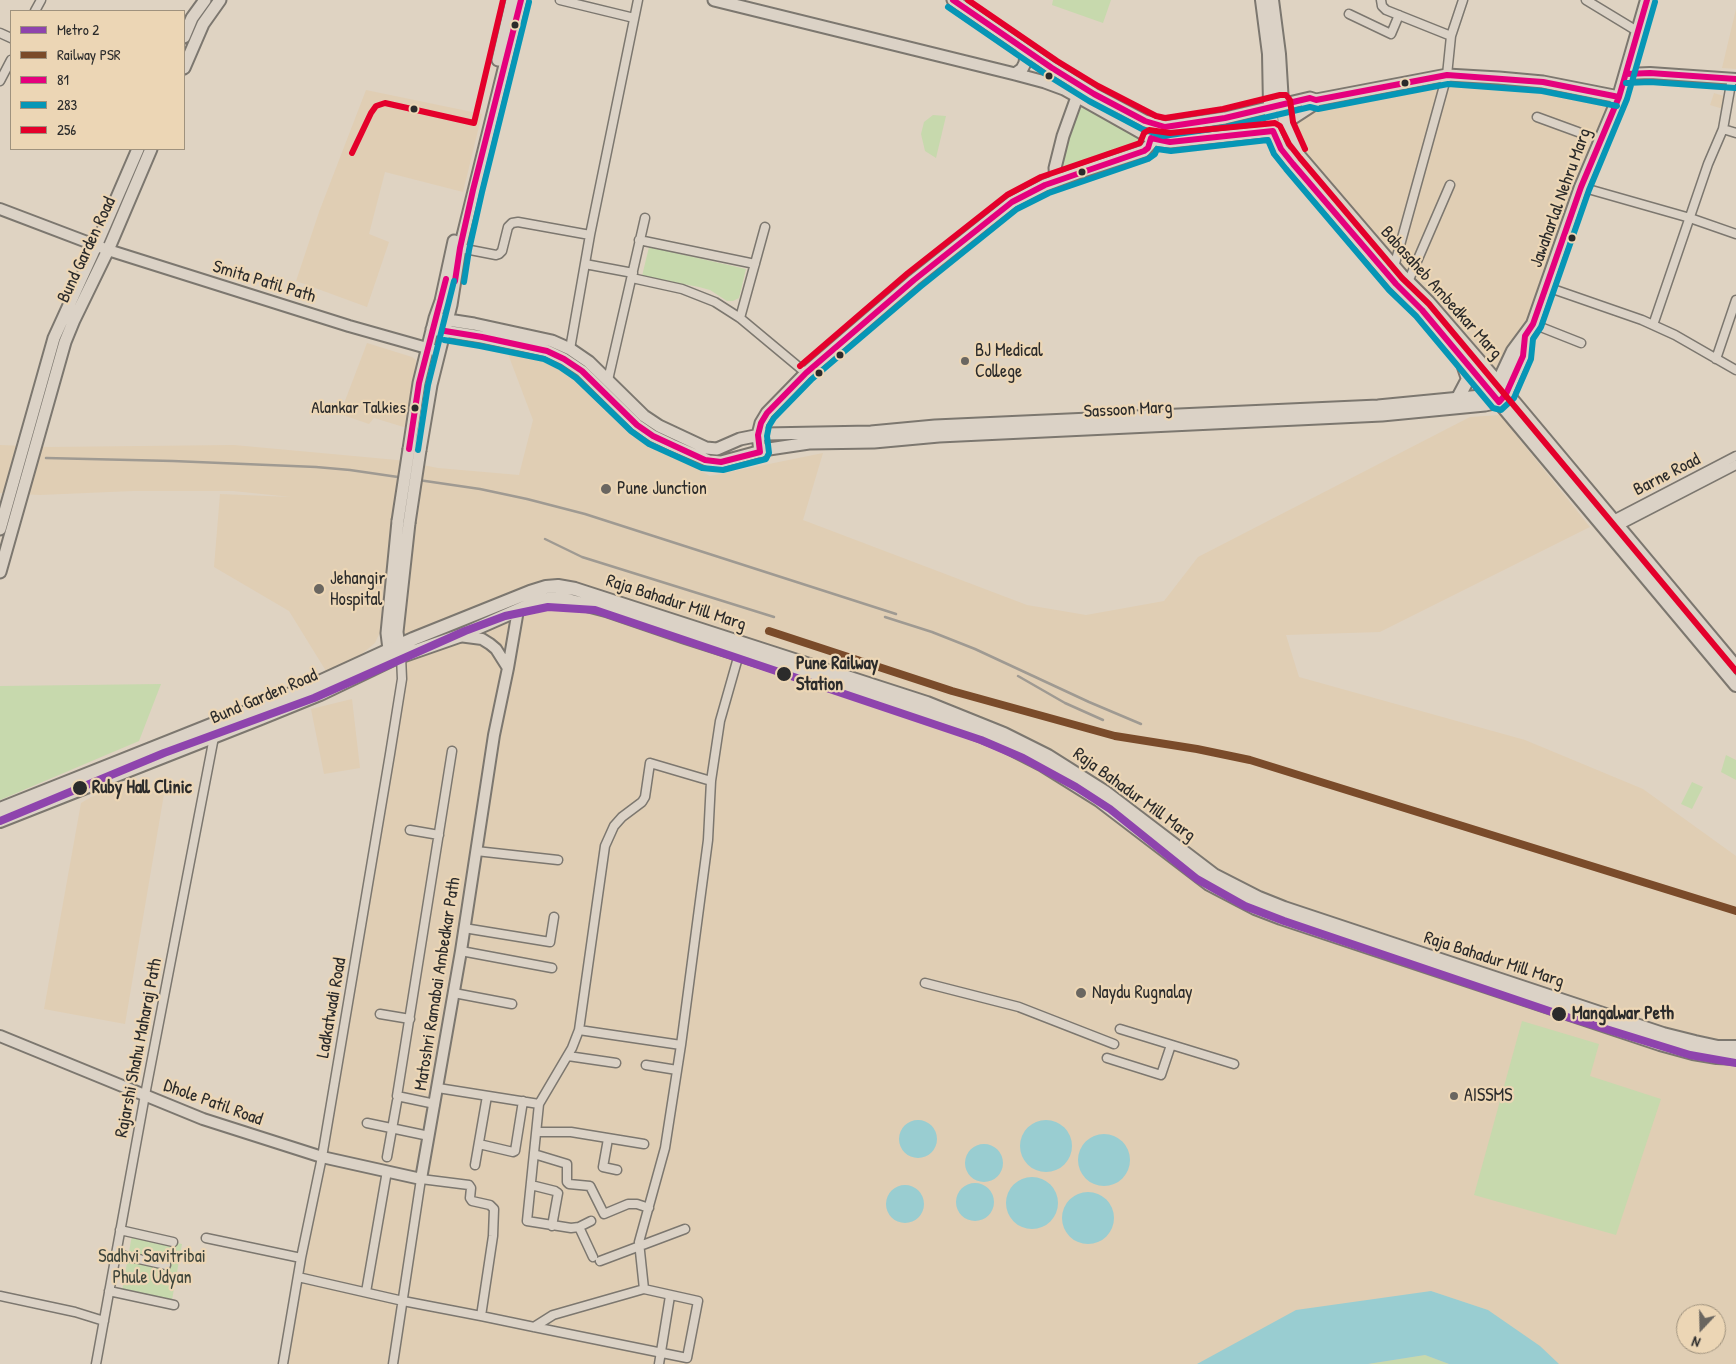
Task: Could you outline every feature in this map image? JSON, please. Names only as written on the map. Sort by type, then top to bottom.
[{"type":"main road","points":[[185,35],[192,18],[205,0]]},
{"type":"main road","points":[[185,66],[203,24],[220,0]]},
{"type":"main road","points":[[395,653],[404,522],[414,450],[419,383],[433,324],[441,300],[512,0]]},
{"type":"main road","points":[[414,450],[446,326],[460,248],[521,0]]},
{"type":"main road","points":[[714,0],[1015,74],[1064,89],[1160,141],[1170,142],[1273,131],[1313,105],[1316,100]]},
{"type":"main road","points":[[953,0],[1094,94],[1145,121],[1165,127],[1225,118],[1310,98],[1316,100],[1447,75],[1542,82],[1619,97]]},
{"type":"main road","name":"Babasaheb Ambedkar Marg","points":[[1262,0],[1276,105],[1299,156],[1394,267],[1428,302],[1498,393],[1736,685]]},
{"type":"main road","name":"Babasaheb Ambedkar Marg","points":[[1272,0],[1279,54],[1273,131],[1281,149],[1396,284],[1422,310],[1458,353],[1498,393],[1615,523],[1736,668]]},
{"type":"main road","name":"Jawaharlal Nehru Marg","points":[[1498,393],[1513,351],[1533,324],[1581,187],[1619,97],[1626,74],[1630,27],[1647,0]]},
{"type":"main road","points":[[1015,74],[1022,69],[1025,63],[1026,55],[1020,46]]},
{"type":"main road","points":[[1056,181],[1055,168],[1061,144],[1077,97]]},
{"type":"main road","points":[[760,452],[758,435],[761,423],[767,413],[806,374],[914,280],[1012,202],[1056,181],[1092,167],[1144,151],[1148,148],[1152,138],[1153,124]]},
{"type":"main road","name":"Bund Garden Road","points":[[0,529],[54,338],[138,150]]},
{"type":"main road","name":"Bund Garden Road","points":[[0,571],[65,342],[108,250],[151,150]]},
{"type":"main road","points":[[433,324],[446,326]]},
{"type":"main road","name":"Sassoon Marg","points":[[446,326],[474,324],[552,341],[570,349],[589,362],[644,416],[691,442],[706,448],[717,449],[740,439],[758,435],[874,442],[939,436],[1382,416],[1498,393]]},
{"type":"main road","name":"Sassoon Marg","points":[[446,326],[482,337],[540,350],[564,359],[582,371],[637,425],[654,436],[706,460],[721,462],[807,438],[871,432],[945,426],[1378,406],[1498,393]]},
{"type":"main road","points":[[1458,353],[1468,379],[1458,398]]},
{"type":"main road","name":"Raja Bahadur Mill Marg","points":[[395,653],[530,592],[546,587],[558,586],[575,589],[927,703],[1004,734],[1048,756],[1105,792],[1194,861],[1235,886],[1284,908],[1660,1044],[1693,1053],[1736,1058]]},
{"type":"main road","name":"Raja Bahadur Mill Marg","points":[[395,653],[459,636],[548,598],[560,598],[606,610],[923,713],[1000,743],[1070,781],[1117,813],[1202,878],[1255,908],[1281,918],[1663,1034],[1718,1047],[1736,1047]]},
{"type":"main road","name":"Bund Garden Road","points":[[0,821],[320,694],[395,653]]},
{"type":"main road","name":"Bund Garden Road","points":[[0,809],[395,653]]},
{"type":"street","points":[[560,0],[634,18]]},
{"type":"street","points":[[570,349],[590,236],[638,0]]},
{"type":"street","points":[[1394,267],[1447,75],[1451,36],[1463,0]]},
{"type":"street","points":[[1586,0],[1630,27]]},
{"type":"street","points":[[1378,1],[1386,10],[1451,36]]},
{"type":"street","points":[[1349,14],[1390,34],[1399,15]]},
{"type":"street","points":[[0,81],[10,62]]},
{"type":"street","points":[[1626,74],[1663,74],[1732,82],[1723,129],[1708,164],[1653,325]]},
{"type":"street","points":[[1537,117],[1578,132]]},
{"type":"street","points":[[1723,129],[1736,134]]},
{"type":"street","points":[[1408,282],[1450,184]]},
{"type":"street","points":[[1581,187],[1690,218],[1736,234]]},
{"type":"street","name":"Smita Patil Path","points":[[0,209],[108,250],[410,344],[440,351]]},
{"type":"street","points":[[608,380],[644,218]]},
{"type":"street","points":[[460,248],[496,256],[502,251],[508,227],[512,223],[518,222],[590,236]]},
{"type":"street","points":[[740,318],[765,227]]},
{"type":"street","points":[[639,240],[755,264]]},
{"type":"street","points":[[585,264],[702,295],[740,318],[806,374]]},
{"type":"street","points":[[1547,287],[1653,325],[1675,335],[1736,370]]},
{"type":"street","points":[[1716,359],[1734,314],[1736,300]]},
{"type":"street","points":[[1533,324],[1581,343]]},
{"type":"street","name":"Barne Road","points":[[1615,523],[1736,456]]},
{"type":"street","name":"Barne Road","points":[[1615,523],[1736,465]]},
{"type":"street","name":"Matoshri Ramabai Ambedkar Path","points":[[393,1364],[421,1178],[461,952],[494,735],[518,610]]},
{"type":"street","points":[[459,636],[482,640],[490,644],[496,649],[508,668]]},
{"type":"street","name":"Ladkatwadi Road","points":[[283,1364],[301,1258],[322,1156],[402,679],[395,653]]},
{"type":"street","points":[[644,1289],[639,1247],[665,1148],[681,1045],[708,840],[711,780],[720,721],[739,654]]},
{"type":"street","name":"Rajarshi Shahu Maharaj Path","points":[[96,1364],[145,1095],[214,737]]},
{"type":"street","points":[[435,1104],[397,1096],[452,751]]},
{"type":"street","points":[[591,1221],[579,1227],[571,1228],[526,1221],[539,1104],[568,1056],[579,1030],[605,846],[614,826],[622,817],[642,802],[645,797],[650,763],[711,780]]},
{"type":"street","points":[[410,830],[439,835]]},
{"type":"street","points":[[476,851],[558,860]]},
{"type":"street","points":[[464,928],[550,942],[554,917]]},
{"type":"street","points":[[461,952],[552,968]]},
{"type":"street","points":[[925,983],[1020,1007],[1114,1044]]},
{"type":"street","points":[[454,993],[512,1004]]},
{"type":"street","points":[[380,1014],[410,1018]]},
{"type":"street","points":[[1120,1029],[1234,1064]]},
{"type":"street","points":[[579,1030],[681,1045]]},
{"type":"street","name":"Dhole Patil Road","points":[[0,1036],[203,1119],[322,1156],[421,1178]]},
{"type":"street","points":[[1107,1058],[1161,1075],[1171,1045]]},
{"type":"street","points":[[568,1056],[616,1064]]},
{"type":"street","points":[[646,1066],[677,1070]]},
{"type":"street","points":[[438,1088],[539,1104]]},
{"type":"street","points":[[475,1165],[488,1096]]},
{"type":"street","points":[[387,1157],[397,1101]]},
{"type":"street","points":[[479,1144],[515,1151],[523,1101]]},
{"type":"street","points":[[367,1123],[429,1136]]},
{"type":"street","points":[[537,1132],[572,1132],[644,1144]]},
{"type":"street","points":[[608,1139],[604,1167],[617,1170]]},
{"type":"street","points":[[534,1154],[567,1164],[567,1182],[569,1184],[590,1186],[604,1214],[628,1204],[637,1204],[649,1208]]},
{"type":"street","points":[[366,1292],[387,1171]]},
{"type":"street","points":[[421,1178],[469,1185],[472,1188],[470,1198],[472,1201],[490,1205],[494,1209],[493,1236],[481,1316]]},
{"type":"street","points":[[531,1185],[558,1194],[552,1226]]},
{"type":"street","points":[[579,1227],[596,1259],[639,1247],[685,1229]]},
{"type":"street","points":[[120,1230],[173,1242]]},
{"type":"street","points":[[206,1238],[301,1258]]},
{"type":"street","points":[[116,1254],[166,1265]]},
{"type":"street","points":[[298,1277],[404,1301],[688,1358],[698,1301],[644,1289],[553,1315],[534,1327]]},
{"type":"street","points":[[109,1291],[174,1305]]},
{"type":"street","points":[[0,1296],[75,1312],[104,1321]]},
{"type":"street","points":[[659,1364],[670,1296]]},
{"type":"shaded area","points":[[1736,9],[1736,69],[1722,68]]},
{"type":"shaded area","points":[[1463,76],[1616,101],[1540,307],[1497,375],[1299,156],[1296,116],[1381,91]]},
{"type":"shaded area","points":[[366,90],[482,114],[463,192],[385,172],[369,234],[389,242],[367,307],[296,281],[319,212]]},
{"type":"shaded area","points":[[1714,93],[1727,97],[1723,109],[1710,105]]},
{"type":"shaded area","points":[[367,343],[412,357],[416,360],[414,389],[407,428],[374,418],[369,424],[340,414]]},
{"type":"shaded area","points":[[508,354],[528,355],[583,379],[619,420],[646,441],[710,476],[823,453],[803,520],[1027,605],[1086,615],[1164,601],[1198,557],[1470,417],[1500,415],[1590,527],[1380,632],[1286,635],[1299,677],[1525,740],[1643,789],[1736,856],[1736,1364],[281,1364],[401,679],[396,509],[381,630],[375,643],[358,657],[326,671],[289,611],[214,567],[220,494],[291,497],[233,491],[133,491],[40,495],[0,493],[0,445],[48,447],[234,445],[397,460],[438,468],[519,475],[533,420]]},
{"type":"shaded area","points":[[352,699],[360,768],[324,774],[311,709]]},
{"type":"shaded area","name":"Ruby Hall Clinic","points":[[130,785],[164,794],[125,1024],[44,1009],[81,803],[91,797]]},
{"type":"green space","points":[[1053,0],[1111,0],[1103,23],[1052,5]]},
{"type":"green space","points":[[1083,104],[1146,136],[1143,145],[1060,176],[1060,169],[1075,117]]},
{"type":"green space","points":[[933,115],[946,116],[936,158],[925,151],[921,134],[924,122]]},
{"type":"green space","points":[[649,247],[746,269],[739,298],[727,301],[710,290],[642,276]]},
{"type":"green space","points":[[161,684],[139,741],[0,800],[0,686]]},
{"type":"green space","points":[[1726,755],[1736,760],[1736,780],[1721,772]]},
{"type":"green space","points":[[1692,782],[1703,787],[1692,809],[1681,804]]},
{"type":"green space","points":[[1522,1021],[1599,1044],[1590,1076],[1661,1099],[1616,1235],[1474,1195]]},
{"type":"green space","name":"Sadhvi Savitribai Phule Udyan","points":[[132,1235],[182,1244],[172,1300],[122,1291]]},
{"type":"green space","points":[[1425,1355],[1449,1364],[1368,1364]]},
{"type":"water","points":[[918,1120],[931,1126],[937,1139],[931,1152],[918,1158],[905,1152],[899,1139],[905,1126]]},
{"type":"water","points":[[1041,1120],[1051,1120],[1065,1127],[1072,1141],[1072,1151],[1065,1165],[1051,1172],[1041,1172],[1031,1168],[1024,1161],[1020,1151],[1020,1141],[1024,1131],[1031,1124]]},
{"type":"water","points":[[1099,1134],[1109,1134],[1123,1141],[1130,1155],[1130,1165],[1123,1179],[1109,1186],[1099,1186],[1089,1182],[1082,1175],[1078,1165],[1078,1155],[1082,1145],[1089,1138]]},
{"type":"water","points":[[984,1144],[997,1150],[1003,1163],[997,1176],[984,1182],[971,1176],[965,1163],[971,1150]]},
{"type":"water","points":[[1027,1177],[1037,1177],[1051,1184],[1058,1198],[1058,1208],[1051,1222],[1037,1229],[1027,1229],[1017,1225],[1010,1218],[1006,1208],[1006,1198],[1010,1188],[1017,1181]]},
{"type":"water","points":[[975,1183],[988,1189],[994,1202],[988,1215],[975,1221],[962,1215],[956,1202],[962,1189]]},
{"type":"water","points":[[905,1185],[918,1191],[924,1204],[918,1217],[905,1223],[892,1217],[886,1204],[892,1191]]},
{"type":"water","points":[[1083,1192],[1093,1192],[1107,1199],[1114,1213],[1114,1223],[1107,1237],[1093,1244],[1083,1244],[1073,1240],[1066,1233],[1062,1223],[1062,1213],[1066,1203],[1073,1196]]},
{"type":"water","points":[[1431,1291],[1488,1310],[1540,1346],[1559,1364],[1449,1364],[1425,1355],[1368,1364],[1197,1364],[1296,1310]]},
{"type":"waterway","points":[[1683,80],[1706,85],[1736,87]]},
{"type":"railway","points":[[46,458],[316,467],[350,470],[480,489],[585,514],[896,614]]},
{"type":"railway","points":[[545,539],[582,557],[774,617]]},
{"type":"railway","points":[[885,617],[932,632],[975,649],[1141,724]]},
{"type":"railway","points":[[1018,676],[1065,703],[1103,720]]},
{"type":"metro line","name":"2","points":[[0,821],[164,753],[314,698],[465,631],[505,616],[548,607],[595,610],[981,740],[1023,758],[1076,787],[1110,809],[1197,879],[1245,906],[1564,1016],[1690,1055],[1736,1063]]},
{"type":"rail line","name":"PSR","points":[[769,631],[952,691],[1115,736],[1197,749],[1250,760],[1736,911]]},
{"type":"transit line","name":"256","points":[[352,153],[371,113],[376,106],[385,103],[474,123],[503,0]]},
{"type":"transit line","name":"81","points":[[455,281],[473,190],[521,0]]},
{"type":"transit line","name":"81","points":[[953,0],[1052,68],[1094,94],[1145,121],[1165,127],[1225,118],[1310,98],[1316,100],[1447,75],[1543,82],[1619,97]]},
{"type":"transit line","name":"256","points":[[968,0],[1057,61],[1098,86],[1156,116],[1165,118],[1223,109],[1286,95],[1290,100],[1293,122],[1305,149]]},
{"type":"transit line","name":"81","points":[[445,331],[547,351],[564,359],[582,371],[637,425],[653,436],[705,460],[721,462],[760,452],[758,435],[761,423],[767,413],[806,373],[914,280],[1012,202],[1045,185],[1144,151],[1148,148],[1151,138],[1170,142],[1273,131],[1281,149],[1293,164],[1396,284],[1422,310],[1499,402],[1506,394],[1523,356],[1525,336],[1533,324],[1581,187],[1619,97],[1647,0]]},
{"type":"transit line","name":"283","points":[[464,282],[482,192],[529,2]]},
{"type":"transit line","name":"283","points":[[444,340],[544,359],[576,378],[631,431],[649,444],[702,468],[723,470],[766,459],[769,453],[767,436],[769,426],[774,418],[812,379],[920,287],[1017,209],[1049,193],[1148,159],[1155,154],[1157,149],[1171,151],[1268,140],[1274,154],[1286,169],[1389,290],[1416,316],[1493,408],[1501,410],[1514,398],[1531,359],[1533,339],[1541,327],[1589,190],[1627,99],[1655,2]]},
{"type":"transit line","name":"283","points":[[948,7],[1047,75],[1089,101],[1142,129],[1163,136],[1226,127],[1310,107],[1318,109],[1448,84],[1542,91],[1617,106]]},
{"type":"transit line","name":"81","points":[[1626,74],[1650,73],[1736,79]]},
{"type":"transit line","name":"283","points":[[1626,83],[1650,82],[1735,88]]},
{"type":"transit line","name":"256","points":[[800,366],[908,273],[1007,195],[1041,177],[1140,143],[1144,133],[1149,130],[1170,133],[1275,123],[1280,126],[1289,144],[1300,158],[1402,278],[1429,304],[1736,671]]},
{"type":"transit line","name":"81","points":[[409,449],[419,383],[446,279]]},
{"type":"transit line","name":"283","points":[[418,450],[428,385],[454,281]]},
{"type":"place","name":"BJ Medical College","points":[[965,361]]},
{"type":"place","name":"Alankar Talkies","points":[[415,408]]},
{"type":"place","name":"Pune Junction","points":[[606,489]]},
{"type":"place","name":"Jehangir Hospital","points":[[319,589]]},
{"type":"place","name":"Pune Railway Station","points":[[784,674]]},
{"type":"place","name":"Ruby Hall Clinic","points":[[80,788]]},
{"type":"place","name":"Naydu Rugnalay","points":[[1081,993]]},
{"type":"place","name":"Mangalwar Peth","points":[[1559,1014]]},
{"type":"place","name":"AISSMS","points":[[1454,1096]]}]
